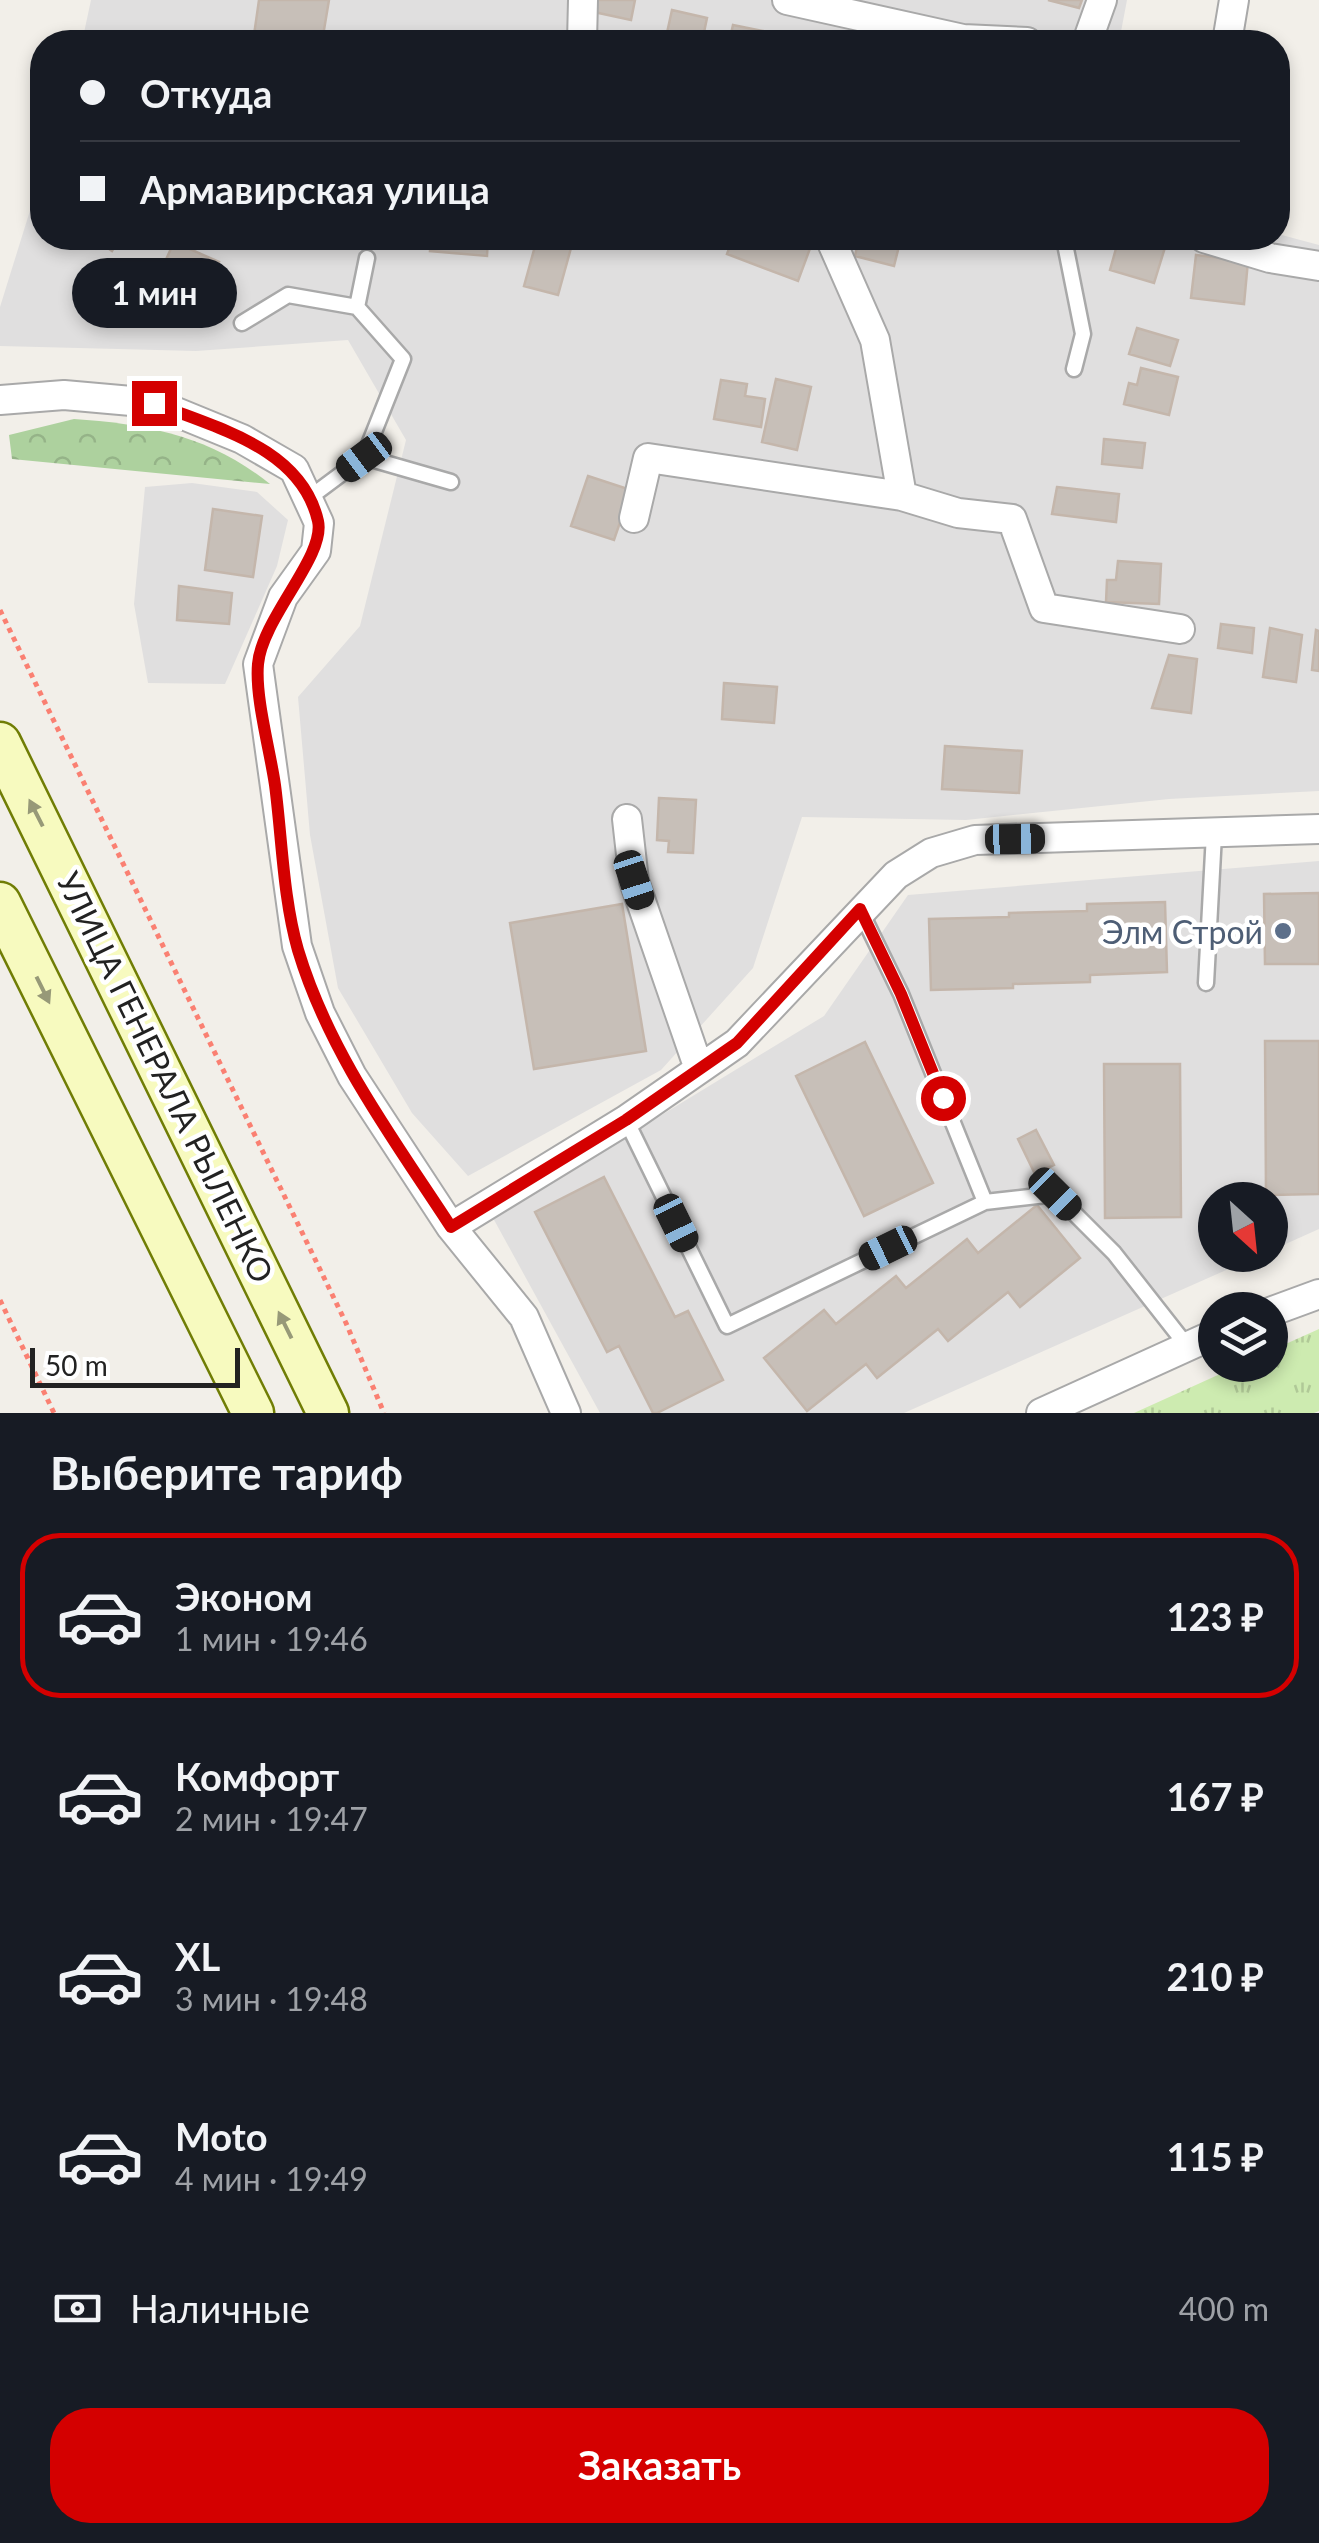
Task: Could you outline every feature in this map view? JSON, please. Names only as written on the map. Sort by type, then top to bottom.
[{"type":"main road","name":"УЛИЦА ГЕНЕРАЛА РЫЛЕНКО","points":[[0,743],[328,1413]]},
{"type":"main road","points":[[0,903],[253,1413]]},
{"type":"street","points":[[582,30],[583,0]]},
{"type":"street","points":[[787,0],[922,30]]},
{"type":"street","points":[[1091,30],[1102,0]]},
{"type":"street","points":[[1229,30],[1234,0]]},
{"type":"street","points":[[835,250],[875,340],[902,496]]},
{"type":"street","points":[[1244,250],[1319,266]]},
{"type":"street","points":[[0,400],[64,395],[154,403],[242,440],[294,468],[319,523],[316,551],[283,597],[258,664],[297,946],[320,1013],[352,1076],[451,1227],[524,1317],[566,1413]]},
{"type":"street","points":[[634,518],[648,458],[902,496],[958,513],[1012,519],[1044,608],[1180,629]]},
{"type":"street","points":[[627,818],[634,880],[699,1069]]},
{"type":"street","points":[[451,1227],[626,1120],[737,1043],[860,909],[896,875],[931,853],[975,840],[1319,828]]},
{"type":"street","points":[[1288,1305],[1319,1294]]},
{"type":"street","points":[[1041,1413],[1198,1342]]},
{"type":"lane","points":[[1066,250],[1083,334],[1074,369]]},
{"type":"lane","points":[[357,307],[368,258]]},
{"type":"lane","points":[[242,323],[288,295],[357,307],[404,360],[364,457],[309,498]]},
{"type":"lane","points":[[364,457],[451,482]]},
{"type":"lane","points":[[1206,982],[1214,834]]},
{"type":"lane","points":[[860,909],[901,994],[985,1202]]},
{"type":"lane","points":[[626,1120],[726,1326],[985,1202],[1055,1194],[1114,1253],[1188,1346]]},
{"type":"path","points":[[0,610],[346,1323],[384,1413]]},
{"type":"path","points":[[0,1300],[54,1413]]},
{"type":"shaded area","points":[[91,0],[1127,0],[1121,30],[85,30]]},
{"type":"shaded area","points":[[30,211],[30,250],[1290,250],[1290,237],[1319,245],[1319,791],[1169,799],[966,820],[802,817],[753,968],[661,1070],[468,1176],[412,1113],[338,988],[310,835],[298,697],[360,626],[406,440],[348,340],[196,351],[0,346],[0,307]]},
{"type":"shaded area","points":[[192,483],[257,492],[288,520],[277,566],[225,684],[148,683],[134,604],[145,487]]},
{"type":"shaded area","points":[[1319,861],[1319,1229],[1288,1243],[1288,1182],[1198,1182],[1198,1272],[1222,1272],[904,1413],[600,1413],[493,1218],[824,1016],[908,895]]},
{"type":"green space","points":[[74,419],[177,435],[224,454],[270,484],[12,459],[9,435]]},
{"type":"green space","points":[[1319,1329],[1319,1411],[1134,1413],[1202,1382],[1288,1382],[1288,1343]]},
{"type":"building","points":[[259,0],[329,0],[324,30],[255,30]]},
{"type":"building","points":[[597,0],[635,0],[631,20],[594,12]]},
{"type":"building","points":[[1048,0],[1082,0],[1079,8]]},
{"type":"building","points":[[672,10],[707,18],[704,30],[668,30]]},
{"type":"building","points":[[733,25],[758,30],[732,30]]},
{"type":"building","points":[[170,250],[192,250],[219,262],[203,298],[190,292],[186,300],[154,286]]},
{"type":"building","points":[[430,250],[487,250],[487,256]]},
{"type":"building","points":[[534,250],[570,250],[558,295],[524,286]]},
{"type":"building","points":[[728,250],[809,250],[798,281],[727,254]]},
{"type":"building","points":[[856,250],[898,250],[894,266],[855,256]]},
{"type":"building","points":[[1116,250],[1164,250],[1154,283],[1110,270]]},
{"type":"building","points":[[1196,255],[1248,261],[1244,304],[1191,298]]},
{"type":"building","points":[[1137,328],[1178,340],[1170,366],[1129,354]]},
{"type":"building","points":[[1141,368],[1178,377],[1169,415],[1124,404],[1129,383],[1137,385]]},
{"type":"building","points":[[776,379],[811,387],[797,450],[762,442]]},
{"type":"building","points":[[721,380],[747,384],[745,396],[765,399],[761,427],[714,419]]},
{"type":"building","points":[[1104,439],[1145,443],[1142,468],[1102,464]]},
{"type":"building","points":[[588,476],[631,490],[614,540],[571,526]]},
{"type":"building","points":[[1057,487],[1119,494],[1116,522],[1052,514]]},
{"type":"building","points":[[213,509],[262,516],[253,577],[205,570]]},
{"type":"building","points":[[1118,561],[1161,564],[1159,604],[1106,602],[1107,580],[1116,580]]},
{"type":"building","points":[[179,586],[232,593],[229,624],[177,620]]},
{"type":"building","points":[[1221,624],[1254,628],[1252,653],[1218,648]]},
{"type":"building","points":[[1270,628],[1302,635],[1296,682],[1263,677]]},
{"type":"building","points":[[1316,630],[1319,631],[1319,671],[1312,670]]},
{"type":"building","points":[[1169,655],[1197,659],[1191,713],[1152,708]]},
{"type":"building","points":[[724,683],[777,687],[774,723],[722,719]]},
{"type":"building","points":[[945,746],[1022,751],[1019,793],[942,789]]},
{"type":"building","points":[[659,798],[696,800],[693,853],[668,852],[669,841],[657,840]]},
{"type":"building","points":[[1319,893],[1319,964],[1265,964],[1264,894]]},
{"type":"building","points":[[1165,902],[1167,972],[1090,975],[1090,982],[1013,984],[1013,988],[931,990],[929,919],[1009,917],[1009,913],[1087,911],[1087,904]]},
{"type":"building","points":[[622,904],[646,1051],[534,1069],[510,923]]},
{"type":"building","points":[[1265,1041],[1319,1041],[1319,1194],[1288,1195],[1288,1182],[1266,1182]]},
{"type":"building","points":[[865,1042],[933,1183],[864,1216],[796,1076]]},
{"type":"building","points":[[1104,1064],[1180,1064],[1181,1217],[1105,1218]]},
{"type":"building","points":[[1036,1130],[1054,1165],[1035,1174],[1018,1139]]},
{"type":"building","points":[[604,1177],[675,1317],[688,1311],[723,1380],[657,1413],[653,1413],[619,1346],[607,1352],[535,1212]]},
{"type":"building","points":[[1037,1205],[1080,1258],[1020,1307],[1008,1292],[948,1341],[938,1329],[877,1378],[866,1364],[807,1411],[764,1358],[824,1310],[836,1324],[896,1276],[906,1288],[967,1239],[978,1253]]},
{"type":"place","name":"Элм Строй","points":[[1283,931]]},
{"type":"route","points":[[154,403],[242,440],[294,468],[319,523],[316,551],[283,597],[258,664],[297,946],[320,1013],[352,1076],[451,1227],[626,1120],[737,1043],[860,909],[901,994],[943,1098]]}]
